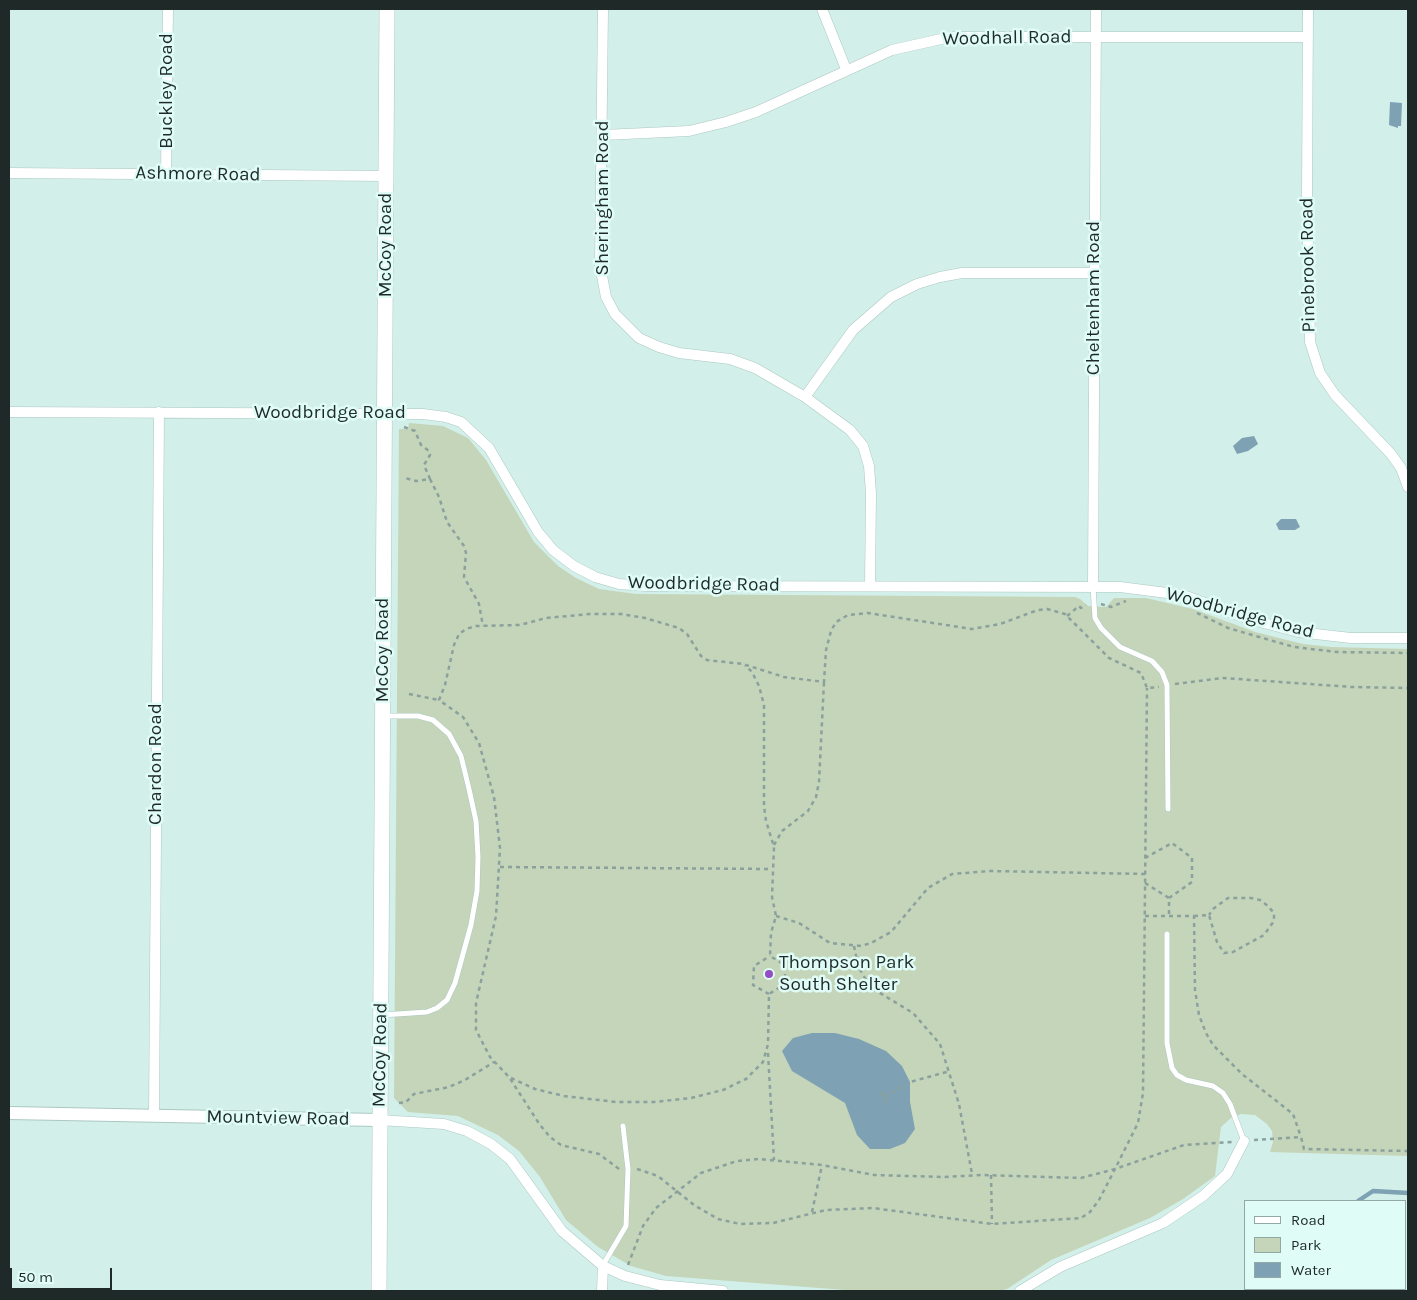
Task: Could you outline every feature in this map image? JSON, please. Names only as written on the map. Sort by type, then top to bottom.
[{"type":"main road","name":"McCoy Road","points":[[379,1291],[387,9]]},
{"type":"street","name":"Buckley Road","points":[[166,174],[168,9]]},
{"type":"street","name":"Sheringham Road","points":[[603,9],[600,265],[604,290],[615,314],[639,338],[659,347],[679,353],[730,359],[755,368],[805,397],[850,430],[863,446],[869,466],[871,492],[870,586]]},
{"type":"street","points":[[822,9],[846,69]]},
{"type":"street","name":"Cheltenham Road","points":[[1092,587],[1096,9]]},
{"type":"street","name":"Pinebrook Road","points":[[1308,9],[1307,194],[1310,342],[1320,373],[1335,395],[1391,454],[1405,466],[1408,487]]},
{"type":"street","name":"Woodhall Road","points":[[603,136],[689,131],[726,122],[756,112],[846,69],[900,47],[950,37],[1308,37]]},
{"type":"street","name":"Ashmore Road","points":[[9,173],[387,176]]},
{"type":"street","points":[[805,397],[853,330],[891,297],[917,284],[962,273],[1095,273]]},
{"type":"street","name":"Woodbridge Road","points":[[9,412],[424,414],[446,417],[461,422],[489,448],[538,532],[553,550],[574,566],[595,577],[619,584],[646,586],[1092,587],[1153,590],[1183,594],[1249,619],[1316,634],[1408,638]]},
{"type":"street","name":"Chardon Road","points":[[154,1116],[159,412]]},
{"type":"street","name":"Mountview Road","points":[[9,1113],[379,1120],[444,1124],[467,1131],[491,1144],[510,1159],[562,1231],[602,1266],[625,1276],[660,1285],[723,1291]]},
{"type":"street","points":[[1020,1291],[1060,1267],[1163,1222],[1203,1196],[1227,1174],[1244,1141]]},
{"type":"street","points":[[602,1266],[602,1291]]},
{"type":"lane","points":[[1092,587],[1095,618],[1110,638],[1120,646],[1152,661],[1162,672],[1167,685],[1168,808]]},
{"type":"lane","points":[[380,1015],[427,1012],[437,1008],[447,1000],[455,983],[470,925],[477,891],[478,857],[476,820],[469,789],[461,756],[449,734],[434,720],[418,716],[383,716]]},
{"type":"lane","points":[[1167,934],[1167,1043],[1172,1068],[1186,1080],[1213,1086],[1223,1094],[1230,1104],[1244,1141]]},
{"type":"lane","points":[[602,1266],[626,1226],[628,1169],[623,1126]]},
{"type":"path","points":[[404,427],[414,431],[421,445],[429,450],[430,455],[424,465],[439,497],[447,522],[464,546],[466,553],[464,577],[479,604],[482,626]]},
{"type":"path","points":[[405,478],[416,481],[430,479]]},
{"type":"path","points":[[1067,616],[1079,606],[1081,608],[1087,604],[1107,604],[1111,607],[1128,600]]},
{"type":"path","points":[[409,694],[439,700],[453,708],[463,717],[476,736],[482,750],[496,809],[500,867],[494,932],[475,1010],[478,1036],[494,1062],[509,1077],[540,1126],[555,1142],[599,1154],[616,1168],[652,1173],[718,1218],[740,1224],[773,1222],[812,1212],[873,1208],[992,1224],[1084,1217],[1100,1200],[1135,1129],[1143,1101],[1147,688],[1141,673],[1109,658],[1067,616],[1053,610],[1038,610],[1000,624],[965,630],[868,613],[848,615],[836,622],[831,631],[826,650],[817,793],[808,811],[785,826],[774,847],[772,897],[776,916],[771,933],[770,956]]},
{"type":"path","points":[[1192,611],[1228,628],[1294,647],[1337,652],[1408,653]]},
{"type":"path","points":[[439,700],[445,685],[456,638],[466,629],[482,626],[520,625],[546,618],[590,614],[628,615],[679,628],[687,634],[706,659],[743,664],[784,677],[824,682]]},
{"type":"path","points":[[743,664],[754,675],[764,705],[764,806],[767,829],[774,847]]},
{"type":"path","points":[[1147,688],[1223,678],[1352,687],[1408,688]]},
{"type":"path","points":[[1145,858],[1172,843],[1192,858],[1192,882],[1169,898]]},
{"type":"path","points":[[500,867],[772,868]]},
{"type":"path","points":[[776,916],[799,924],[830,943],[854,946],[871,943],[891,932],[928,888],[943,878],[957,873],[1063,871],[1145,874]]},
{"type":"path","points":[[1145,883],[1169,898]]},
{"type":"path","points":[[1145,916],[1209,915],[1228,898],[1239,897],[1260,900],[1274,914],[1274,921],[1264,935],[1233,952],[1224,953],[1217,942],[1209,915]]},
{"type":"path","points":[[1169,898],[1169,916]]},
{"type":"path","points":[[1194,916],[1195,990],[1199,1015],[1206,1033],[1213,1045],[1242,1074],[1293,1114],[1304,1149],[1408,1151]]},
{"type":"path","points":[[854,946],[858,966],[867,983],[920,1018],[940,1044],[950,1071],[967,1140],[972,1175]]},
{"type":"path","points":[[769,994],[785,984],[785,965],[770,956]]},
{"type":"path","points":[[769,994],[753,985],[754,966],[770,956]]},
{"type":"path","points":[[769,994],[768,1044],[774,1161]]},
{"type":"path","points":[[509,1077],[547,1092],[592,1100],[626,1103],[691,1098],[723,1090],[746,1079],[763,1062],[768,1044]]},
{"type":"path","points":[[399,1103],[406,1102],[414,1094],[450,1087],[494,1062]]},
{"type":"path","points":[[884,1097],[910,1082],[950,1071]]},
{"type":"path","points":[[881,1092],[887,1102]]},
{"type":"path","points":[[628,1265],[648,1218],[677,1191],[701,1173],[718,1165],[744,1160],[822,1165],[874,1175],[943,1177],[991,1175],[1081,1178],[1115,1169],[1184,1145],[1301,1137]]},
{"type":"path","points":[[812,1212],[822,1165]]},
{"type":"path","points":[[991,1175],[992,1224]]},
{"type":"green space","points":[[409,423],[443,426],[468,438],[486,460],[534,542],[558,566],[576,578],[599,589],[636,594],[1075,597],[1088,606],[1106,607],[1114,598],[1146,598],[1193,609],[1255,632],[1303,644],[1331,647],[1408,649],[1408,1156],[1270,1152],[1273,1142],[1272,1131],[1267,1124],[1255,1115],[1241,1114],[1232,1117],[1221,1127],[1215,1176],[1183,1199],[1150,1218],[1051,1260],[1007,1289],[1000,1291],[858,1291],[666,1276],[631,1266],[598,1247],[566,1220],[540,1177],[519,1151],[498,1135],[458,1116],[408,1112],[394,1098],[399,429],[408,429]]},
{"type":"water","points":[[1390,102],[1402,103],[1401,126],[1398,126],[1398,128],[1389,125]]},
{"type":"water","points":[[1254,436],[1258,444],[1248,451],[1237,454],[1233,446],[1242,438]]},
{"type":"water","points":[[1281,519],[1296,519],[1300,527],[1295,530],[1279,530],[1276,524]]},
{"type":"water","points":[[812,1033],[835,1033],[859,1039],[886,1051],[902,1066],[910,1082],[910,1102],[915,1129],[905,1143],[890,1149],[870,1149],[857,1135],[845,1103],[792,1071],[782,1051],[793,1038]]},
{"type":"waterway","points":[[1360,1200],[1373,1191],[1408,1193]]},
{"type":"place","name":"Thompson Park South Shelter","points":[[769,974]]}]
